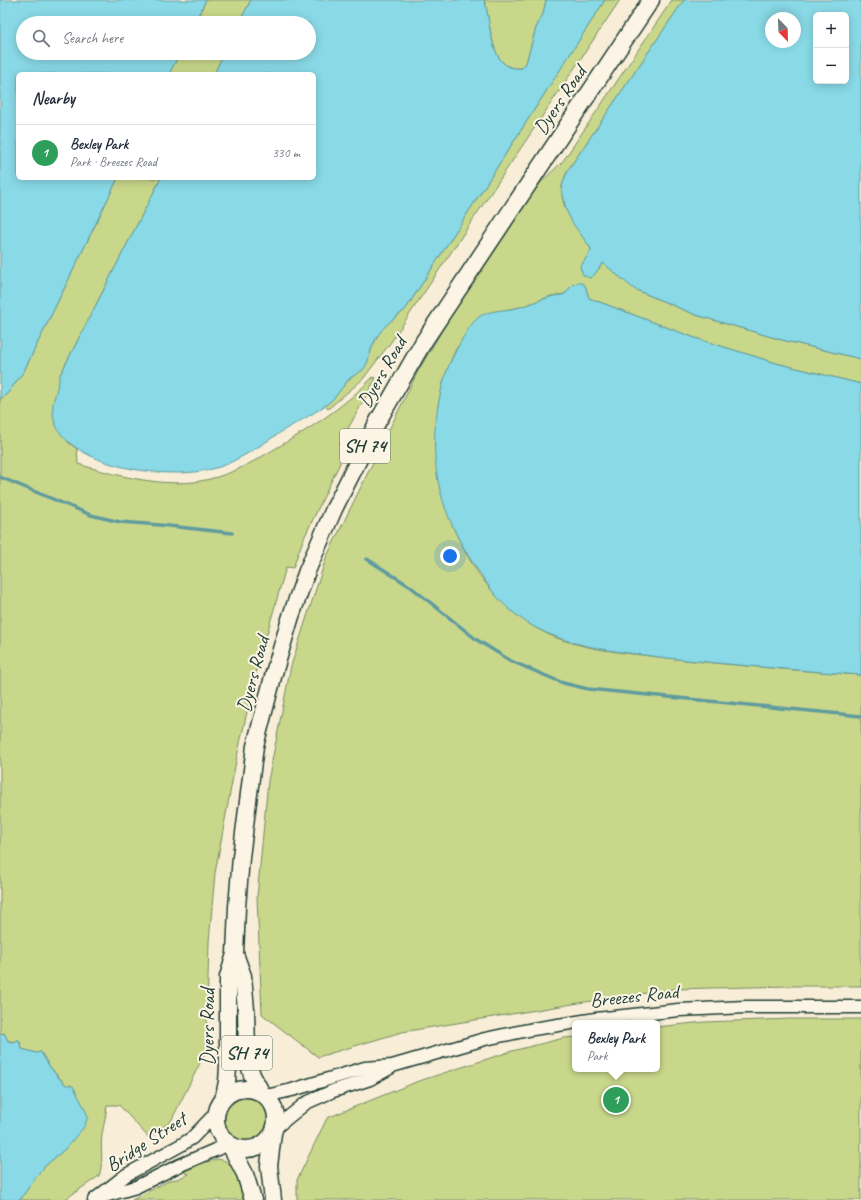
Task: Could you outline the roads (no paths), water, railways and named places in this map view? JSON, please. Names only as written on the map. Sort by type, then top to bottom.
[{"type":"highway","name":"Dyers Road","points":[[219,1106],[227,1082],[228,978],[235,954],[241,857],[255,746],[274,672],[289,623],[320,539],[378,421],[424,341],[651,0]]},
{"type":"highway","name":"Dyers Road","points":[[235,954],[243,976],[246,1010],[246,1051],[249,1066],[264,1094]]},
{"type":"highway","name":"SH 74","points":[[253,1200],[246,1174],[230,1145],[223,1139],[217,1127],[219,1106],[234,1091],[240,1089],[247,1089],[264,1094],[276,1111],[277,1116],[269,1166],[273,1200]]},
{"type":"highway","points":[[230,1145],[242,1149],[254,1149],[265,1143],[274,1131]]},
{"type":"main road","name":"Breezes Road","points":[[590,1020],[678,1010],[746,1006],[861,1007]]},
{"type":"main road","name":"Breezes Road","points":[[264,1094],[292,1090],[365,1068],[392,1066],[485,1039],[572,1023]]},
{"type":"main road","name":"Breezes Road","points":[[274,1131],[306,1103],[370,1079],[392,1066]]},
{"type":"main road","name":"Bridge Street","points":[[94,1200],[126,1175],[192,1138],[219,1106]]},
{"type":"main road","name":"Bridge Street","points":[[94,1200],[136,1187],[178,1166],[230,1145]]},
{"type":"water","points":[[0,0],[206,0],[198,16],[16,16],[16,60],[176,60],[170,72],[16,72],[16,180],[117,180],[24,371],[8,393],[0,399]]},
{"type":"water","points":[[251,0],[484,0],[493,44],[497,54],[503,62],[511,67],[522,68],[526,63],[536,28],[543,14],[546,0],[605,0],[405,310],[386,325],[376,339],[367,364],[363,370],[350,378],[331,401],[263,444],[227,464],[213,469],[178,473],[122,467],[91,456],[69,442],[58,430],[53,414],[53,404],[60,375],[160,180],[316,180],[316,72],[215,72],[221,60],[316,60],[316,16],[243,16]]},
{"type":"water","points":[[684,0],[861,0],[861,359],[782,340],[696,315],[634,289],[603,263],[590,278],[583,275],[580,267],[591,251],[590,247],[573,224],[566,210],[562,190],[563,182],[568,170]]},
{"type":"water","points":[[579,282],[585,285],[589,298],[695,338],[776,363],[861,384],[861,675],[667,658],[601,649],[553,636],[538,629],[506,607],[490,587],[466,552],[453,528],[444,503],[438,478],[435,452],[435,426],[439,398],[447,370],[465,334],[475,321],[483,314],[528,305],[546,298],[565,294],[572,285]]},
{"type":"water","points":[[4,1033],[8,1041],[15,1042],[18,1039],[22,1049],[36,1053],[41,1052],[59,1078],[66,1085],[73,1086],[88,1117],[84,1127],[65,1149],[45,1166],[20,1200],[0,1200],[0,1034]]},
{"type":"waterway","points":[[0,477],[91,515],[120,522],[232,533]]},
{"type":"waterway","points":[[367,559],[411,587],[477,640],[511,661],[563,683],[588,689],[861,716]]},
{"type":"place","name":"Bexley Park","points":[[616,1100]]}]
